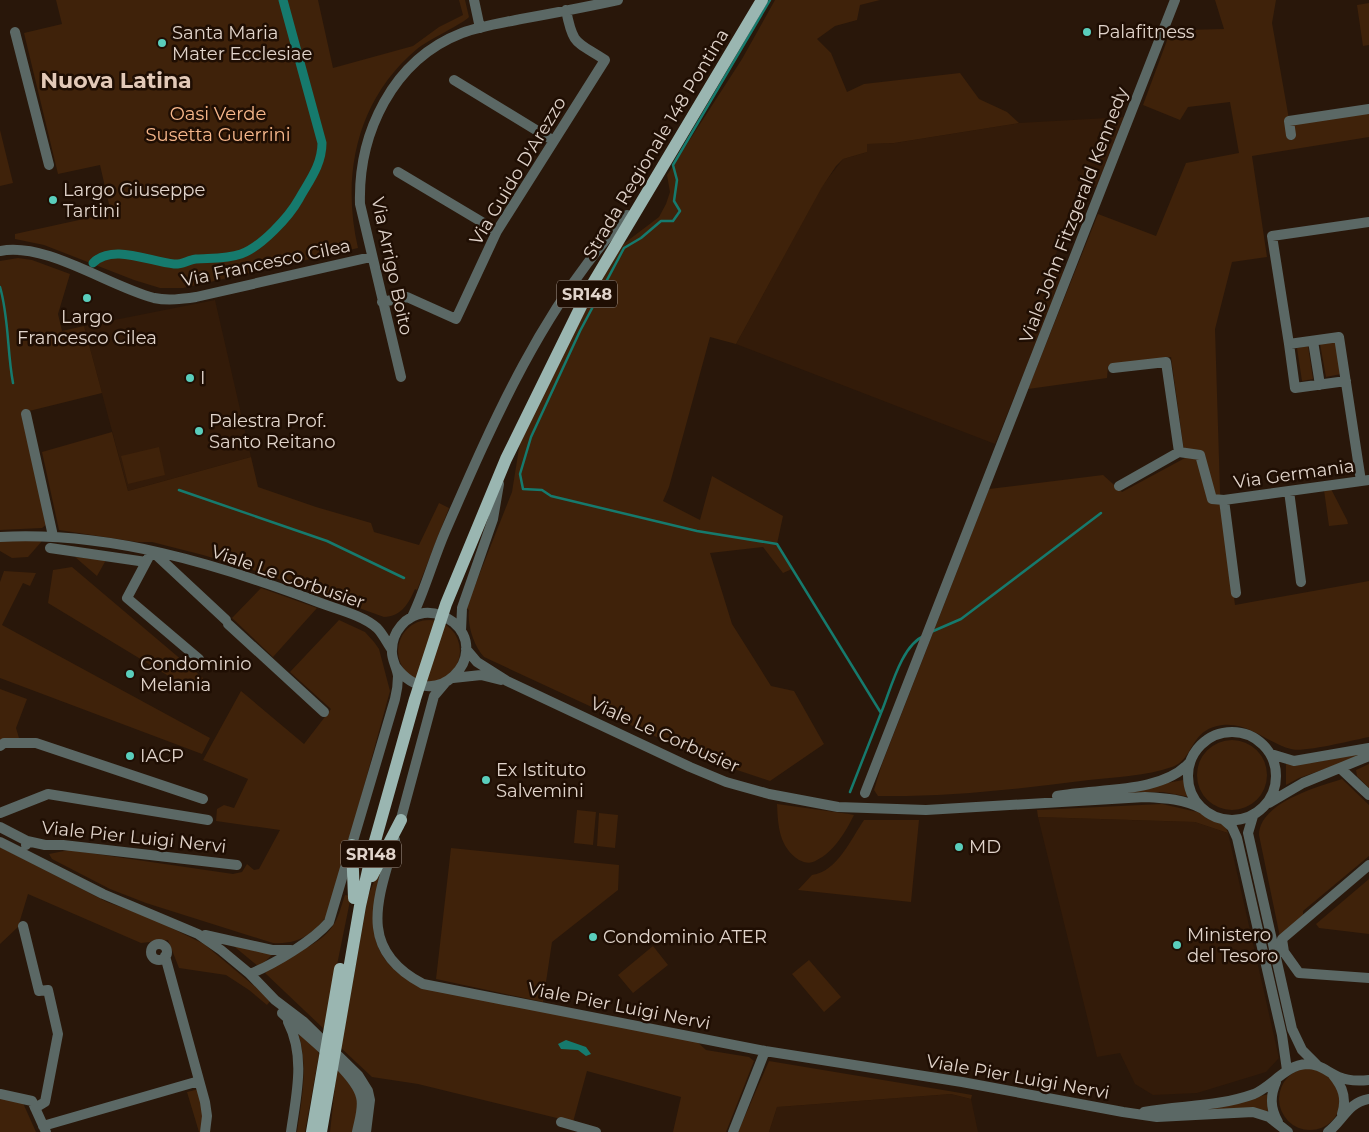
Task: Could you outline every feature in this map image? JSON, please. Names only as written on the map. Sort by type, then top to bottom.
[{"type":"main road","name":"Strada Regionale 148 Pontina","points":[[311,1132],[337,1011],[357,902],[412,698],[443,603],[488,478],[544,361],[752,0]]},
{"type":"main road","name":"Strada Regionale 148 Pontina","points":[[443,603],[506,459],[589,290],[762,0]]},
{"type":"main road","points":[[357,902],[386,844],[401,820]]},
{"type":"main road","points":[[352,845],[357,902]]},
{"type":"main road","name":"Strada Regionale 148 Pontina","points":[[321,1132],[337,1011]]},
{"type":"street","points":[[474,0],[480,28]]},
{"type":"street","name":"Via Arrigo Boito","points":[[401,377],[371,258],[360,204],[359,180],[368,134],[377,114],[401,76],[427,52],[449,39],[480,28],[618,0]]},
{"type":"street","name":"Viale John Fitzgerald Kennedy","points":[[865,793],[930,626],[1008,443],[1175,0]]},
{"type":"street","name":"Via Guido D'Arezzo","points":[[382,302],[407,297],[456,319],[497,232],[605,60],[575,40],[571,34],[566,10]]},
{"type":"street","points":[[15,32],[49,165]]},
{"type":"street","points":[[454,80],[554,141]]},
{"type":"street","points":[[1291,135],[1289,121],[1369,109]]},
{"type":"street","points":[[398,172],[497,232]]},
{"type":"street","points":[[250,974],[264,968],[320,932],[329,922],[395,699],[398,676],[392,650],[398,630],[412,617],[473,467],[515,380],[563,294],[600,244],[627,215]]},
{"type":"street","points":[[1346,381],[1295,388],[1272,236],[1369,222]]},
{"type":"street","name":"Via Francesco Cilea","points":[[0,251],[14,249],[36,252],[142,294],[167,300],[196,296],[371,258]]},
{"type":"street","points":[[1289,344],[1340,337],[1346,381],[1365,481]]},
{"type":"street","points":[[1313,341],[1320,385]]},
{"type":"street","points":[[1114,368],[1166,362],[1179,452],[1119,486]]},
{"type":"street","points":[[26,414],[53,536]]},
{"type":"street","name":"Via Germania","points":[[1179,452],[1200,455],[1212,499],[1224,500],[1365,481]]},
{"type":"street","points":[[396,667],[403,676],[418,685],[434,686],[449,680],[465,660],[466,649],[461,632],[461,610],[493,519],[506,459]]},
{"type":"street","points":[[1289,491],[1301,582]]},
{"type":"street","name":"Via Germania","points":[[1224,500],[1236,593]]},
{"type":"street","name":"Viale Le Corbusier","points":[[0,537],[53,536],[152,551],[258,580],[369,622],[385,638],[392,650]]},
{"type":"street","points":[[50,548],[146,562]]},
{"type":"street","points":[[199,659],[128,598],[152,551],[324,712]]},
{"type":"street","name":"Viale Le Corbusier","points":[[185,582],[182,567],[190,561]]},
{"type":"street","points":[[412,617],[430,613],[439,614],[455,624],[461,632]]},
{"type":"street","name":"Viale Le Corbusier","points":[[466,649],[477,662],[507,681],[690,767],[726,782],[769,794],[860,809],[926,810],[1145,797],[1191,803],[1224,820]]},
{"type":"street","name":"Viale Le Corbusier","points":[[449,680],[481,675],[507,681]]},
{"type":"street","name":"Viale Pier Luigi Nervi","points":[[449,680],[434,696],[385,876],[377,921],[378,937],[384,951],[405,975],[423,984],[440,989],[765,1050],[1157,1117],[1253,1112],[1269,1117],[1284,1129]]},
{"type":"street","name":"Viale Le Corbusier","points":[[1025,803],[1069,794],[1150,784],[1169,779],[1181,772],[1189,764],[1196,750],[1206,740],[1227,732],[1249,734],[1261,742],[1271,754],[1294,761],[1369,748]]},
{"type":"street","points":[[0,746],[4,743],[36,743],[203,798]]},
{"type":"street","points":[[1266,805],[1273,794],[1276,780],[1276,766],[1271,754]]},
{"type":"street","points":[[1224,820],[1239,820],[1252,816],[1303,782],[1369,756]]},
{"type":"street","points":[[1189,764],[1190,788],[1195,800],[1203,809]]},
{"type":"street","points":[[1340,768],[1369,795]]},
{"type":"street","name":"Viale Pier Luigi Nervi","points":[[0,813],[48,794],[208,820]]},
{"type":"street","points":[[1252,816],[1248,833],[1292,1029],[1302,1050],[1317,1066]]},
{"type":"street","points":[[1224,820],[1232,827],[1237,838],[1283,1043],[1287,1070],[1307,1064],[1317,1066],[1332,1074],[1351,1080],[1369,1080]]},
{"type":"street","name":"Viale Pier Luigi Nervi","points":[[0,827],[27,841],[45,845],[63,845],[237,865]]},
{"type":"street","name":"Viale Pier Luigi Nervi","points":[[24,854],[27,841]]},
{"type":"street","name":"Viale Pier Luigi Nervi","points":[[0,842],[103,894],[198,934],[272,950],[294,949]]},
{"type":"street","points":[[1369,865],[1282,939],[1284,952],[1299,973],[1369,978]]},
{"type":"street","points":[[23,926],[40,991],[48,990],[58,1034],[44,1102],[35,1108]]},
{"type":"street","name":"Viale Pier Luigi Nervi","points":[[198,934],[250,974],[275,1000],[304,1022],[352,1068],[364,1083],[370,1100],[366,1132]]},
{"type":"street","points":[[165,956],[206,1109],[205,1132]]},
{"type":"street","points":[[275,1000],[294,1034],[298,1058],[297,1091],[291,1132]]},
{"type":"street","points":[[282,1013],[354,1082],[361,1096],[362,1105],[357,1132]]},
{"type":"street","points":[[733,1132],[765,1050]]},
{"type":"street","name":"Viale Pier Luigi Nervi","points":[[1138,1114],[1157,1110],[1193,1107],[1241,1098],[1265,1089],[1277,1081],[1287,1070]]},
{"type":"street","points":[[1332,1074],[1339,1082],[1344,1097],[1343,1112],[1339,1122]]},
{"type":"street","points":[[0,1094],[32,1101],[44,1129],[64,1120],[199,1081]]},
{"type":"street","name":"Viale Pier Luigi Nervi","points":[[1277,1081],[1272,1092],[1271,1104],[1274,1115],[1284,1129]]},
{"type":"street","points":[[1328,1132],[1339,1122],[1346,1110],[1354,1104],[1369,1099]]},
{"type":"street","points":[[57,1132],[64,1120]]},
{"type":"street","points":[[562,1122],[596,1132]]},
{"type":"shaded area","points":[[1126,117],[1099,185],[1076,194],[1055,257],[1065,273],[995,444],[736,344],[822,186],[843,159],[867,152],[866,144],[894,143],[1019,123]]},
{"type":"shaded area","points":[[215,300],[251,457],[128,491],[84,326]]},
{"type":"shaded area","name":"Ministero del Tesoro","points":[[1038,817],[1195,822],[1228,833],[1279,1058],[1266,1072],[1197,1093],[1153,1095],[1135,1084],[1120,1053],[1097,1057]]},
{"type":"shaded area","points":[[951,1094],[971,1099],[978,1132],[769,1132],[777,1107]]},
{"type":"green space","name":"Oasi Verde Susetta Guerrini","points":[[56,0],[318,0],[333,68],[413,46],[439,27],[463,15],[459,0],[465,0],[469,17],[417,49],[397,69],[380,91],[367,115],[353,166],[353,221],[358,248],[183,288],[160,288],[134,280],[44,245],[15,239],[15,234],[111,213],[100,165],[58,174],[24,33],[62,24]]},
{"type":"green space","points":[[775,0],[880,0],[860,5],[857,20],[835,26],[817,39],[831,53],[847,92],[864,84],[960,73],[979,99],[1007,112],[1019,123],[894,143],[867,144],[867,152],[843,159],[822,187],[736,344],[710,337],[669,487],[663,501],[700,520],[712,476],[783,516],[777,544],[792,569],[783,573],[763,547],[710,553],[732,624],[771,686],[794,691],[824,744],[770,781],[704,759],[484,657],[472,635],[469,610],[466,608],[512,492],[520,442],[571,336],[622,245],[659,217],[670,192],[667,175],[742,59]]},
{"type":"green space","points":[[1215,0],[1276,0],[1272,23],[1290,125],[1369,112],[1369,137],[1252,156],[1267,257],[1232,262],[1215,329],[1220,492],[1235,605],[1369,581],[1369,737],[1317,748],[1297,750],[1282,746],[1246,728],[1227,725],[1217,726],[1208,729],[1202,734],[1179,763],[1172,767],[1152,772],[984,792],[878,796],[874,790],[882,764],[989,489],[1103,475],[1122,492],[1185,458],[1171,357],[1108,366],[1107,378],[1028,389],[1098,214],[1156,236],[1186,163],[1239,153],[1230,102],[1188,107],[1180,120],[1143,105],[1169,35],[1182,40],[1187,30],[1224,29]]},
{"type":"green space","points":[[1369,3],[1369,45],[1363,46],[1357,5]]},
{"type":"green space","points":[[0,130],[13,183],[0,186]]},
{"type":"green space","points":[[18,258],[32,260],[70,274],[58,314],[62,331],[84,326],[102,393],[21,413],[47,524],[42,528],[0,530],[0,261]]},
{"type":"green space","points":[[1336,341],[1341,374],[1326,377],[1320,344]]},
{"type":"green space","points":[[1308,346],[1313,379],[1302,381],[1297,348]]},
{"type":"green space","points":[[112,432],[128,491],[251,457],[258,487],[371,523],[374,532],[419,545],[439,503],[449,508],[417,590],[415,589],[400,612],[384,617],[259,572],[203,555],[152,542],[137,542],[59,530],[42,452]]},
{"type":"green space","points":[[159,447],[165,475],[128,484],[121,456]]},
{"type":"green space","points":[[1331,489],[1348,524],[1329,526],[1324,490]]},
{"type":"green space","points":[[0,541],[42,541],[28,557],[12,558],[0,551]]},
{"type":"green space","points":[[75,557],[106,560],[97,576]]},
{"type":"green space","points":[[72,567],[203,678],[195,692],[48,603],[53,570]]},
{"type":"green space","points":[[4,571],[36,573],[30,586],[23,583],[2,625],[210,738],[202,754],[0,678],[0,582]]},
{"type":"green space","points":[[261,588],[317,608],[273,657],[232,618]]},
{"type":"green space","points":[[339,620],[365,632],[374,642],[379,649],[390,691],[330,911],[313,931],[291,942],[273,943],[146,903],[110,889],[52,859],[49,854],[69,850],[233,874],[242,872],[247,864],[254,870],[259,869],[280,830],[216,821],[217,809],[224,805],[234,808],[248,779],[203,760],[241,691],[304,744],[331,709],[290,672]]},
{"type":"green space","points":[[429,620],[446,625],[451,629],[455,634],[460,651],[455,668],[451,673],[446,677],[429,682],[412,677],[407,673],[403,668],[398,651],[403,634],[407,629],[412,625]]},
{"type":"green space","points":[[0,689],[27,699],[16,728],[19,738],[0,741]]},
{"type":"green space","points":[[1232,740],[1251,746],[1261,756],[1267,775],[1261,794],[1251,804],[1232,810],[1213,804],[1203,794],[1197,775],[1203,756],[1213,746]]},
{"type":"green space","points":[[1364,752],[1365,755],[1299,778],[1286,785],[1286,763],[1317,762]]},
{"type":"green space","points":[[1369,764],[1369,788],[1357,776],[1356,770]]},
{"type":"green space","points":[[1342,779],[1369,805],[1369,856],[1303,911],[1303,918],[1280,937],[1259,835],[1262,824],[1268,814],[1291,798]]},
{"type":"green space","points":[[1183,780],[1190,797],[1163,792],[1125,793],[1135,789]]},
{"type":"green space","points":[[777,804],[854,815],[843,834],[829,852],[810,863],[799,860],[787,849],[779,828]]},
{"type":"green space","points":[[1162,804],[1206,814],[1225,825],[1228,833],[1195,822],[1038,817],[1037,810]]},
{"type":"green space","points":[[577,810],[596,812],[593,845],[574,843]]},
{"type":"green space","points":[[599,813],[618,815],[615,848],[597,846]]},
{"type":"green space","points":[[864,820],[919,820],[911,902],[798,890],[812,875],[821,873],[836,861]]},
{"type":"green space","points":[[389,846],[375,909],[374,927],[377,944],[385,959],[400,974],[422,988],[694,1039],[706,1050],[749,1057],[754,1061],[726,1132],[673,1132],[681,1097],[587,1071],[573,1122],[418,1084],[372,1077],[341,1048],[368,896]]},
{"type":"green space","points":[[0,847],[107,902],[151,918],[204,944],[271,1000],[267,1005],[226,975],[179,968],[168,940],[141,943],[28,894],[18,927],[0,944]]},
{"type":"green space","points":[[451,848],[619,865],[618,890],[552,942],[543,1002],[436,979]]},
{"type":"green space","points":[[1369,879],[1369,934],[1319,928],[1316,924]]},
{"type":"green space","points":[[345,895],[351,896],[324,1029],[265,973],[281,961],[326,935],[340,912]]},
{"type":"green space","points":[[230,943],[274,953],[259,967]]},
{"type":"green space","points":[[653,946],[668,965],[633,993],[618,975]]},
{"type":"green space","points":[[809,960],[841,997],[824,1012],[792,974]]},
{"type":"green space","points":[[297,1030],[318,1051],[319,1055],[305,1132],[297,1132],[304,1068],[301,1043]]},
{"type":"green space","points":[[769,1061],[972,1095],[971,1099],[951,1094],[777,1107],[769,1132],[738,1132]]},
{"type":"green space","points":[[337,1067],[359,1098],[355,1132],[330,1132]]},
{"type":"green space","points":[[1310,1068],[1322,1071],[1332,1077],[1338,1087],[1341,1099],[1338,1111],[1332,1121],[1322,1127],[1310,1130],[1298,1127],[1288,1121],[1282,1111],[1279,1099],[1282,1087],[1288,1077],[1298,1071]]},
{"type":"green space","points":[[199,1089],[204,1107],[202,1132],[199,1132],[187,1092]]},
{"type":"green space","points":[[1269,1094],[1270,1111],[1158,1114],[1214,1108]]},
{"type":"green space","points":[[0,1097],[23,1103],[36,1132],[0,1132]]},
{"type":"water","points":[[566,1040],[586,1047],[591,1054],[586,1056],[578,1050],[561,1049],[558,1044]]},
{"type":"waterway","points":[[93,263],[101,257],[110,254],[132,255],[164,263],[177,264],[196,259],[236,256],[249,250],[266,238],[282,222],[294,206],[317,166],[322,143],[283,0]]},
{"type":"waterway","points":[[770,0],[673,165],[677,180],[674,201],[680,211],[673,221],[661,221],[641,238],[624,248],[580,331],[531,437],[520,474],[523,489],[542,490],[551,496],[697,531],[777,544],[881,713],[892,682],[903,659],[916,641],[924,636]]},
{"type":"waterway","points":[[0,287],[5,311],[13,383]]},
{"type":"waterway","points":[[179,490],[327,541],[404,578]]},
{"type":"waterway","points":[[931,632],[961,619],[1101,513]]},
{"type":"waterway","points":[[850,792],[881,713]]},
{"type":"place","name":"Palafitness","points":[[1087,32]]},
{"type":"place","name":"Santa Maria Mater Ecclesiae","points":[[162,43]]},
{"type":"place","name":"Largo Giuseppe Tartini","points":[[53,200]]},
{"type":"place","name":"Largo Francesco Cilea","points":[[87,298]]},
{"type":"place","name":"I","points":[[190,378]]},
{"type":"place","name":"Palestra Prof. Santo Reitano","points":[[199,431]]},
{"type":"place","name":"Condominio Melania","points":[[130,674]]},
{"type":"place","name":"IACP","points":[[130,756]]},
{"type":"place","name":"Ex Istituto Salvemini","points":[[486,780]]},
{"type":"place","name":"MD","points":[[959,847]]},
{"type":"place","name":"Condominio ATER","points":[[593,937]]},
{"type":"place","name":"Ministero del Tesoro","points":[[1177,945]]},
{"type":"district","name":"Nuova Latina","points":[[116,80]]}]
